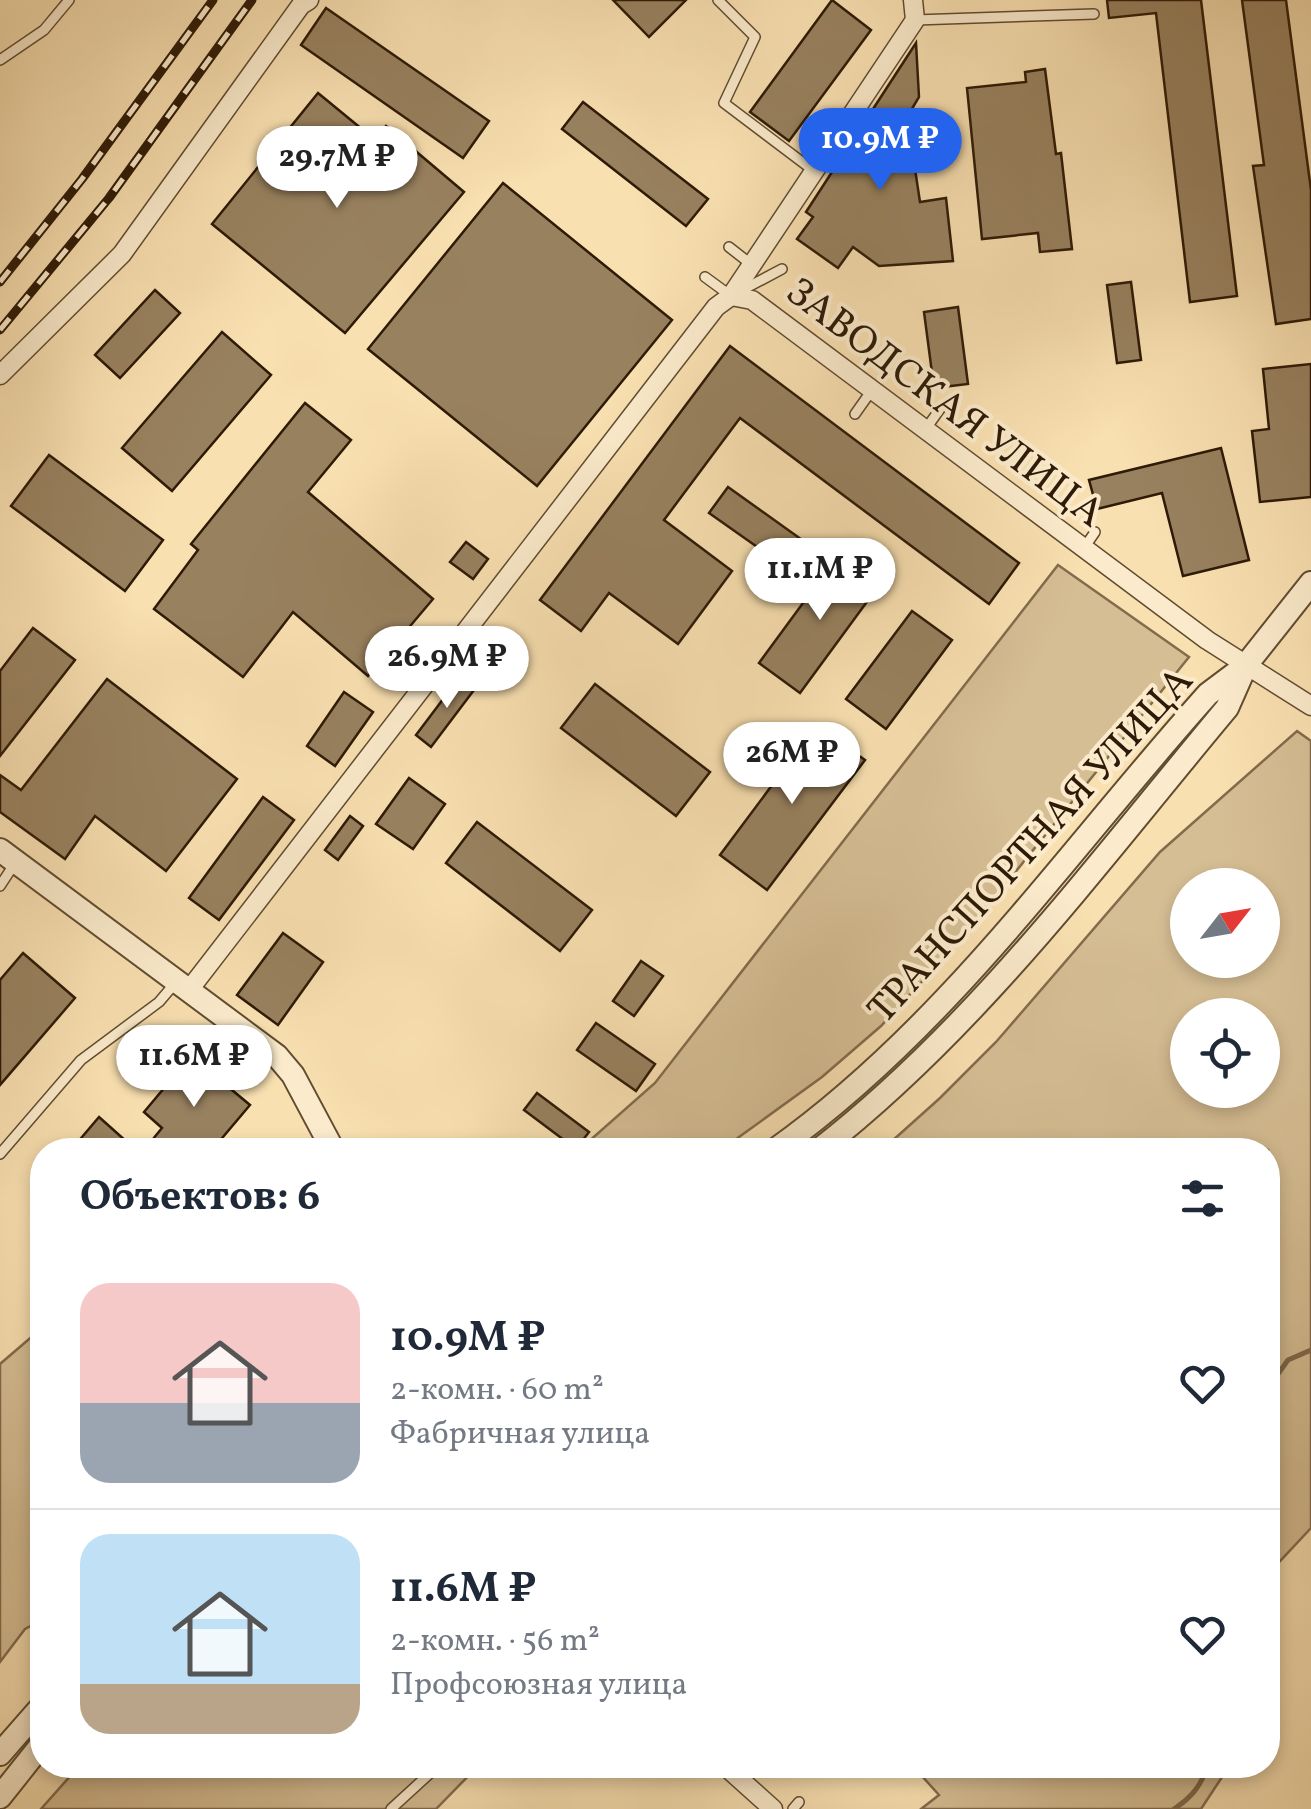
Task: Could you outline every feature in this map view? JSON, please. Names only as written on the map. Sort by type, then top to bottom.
[{"type":"street","points":[[0,374],[122,254],[310,0]]},
{"type":"street","points":[[731,296],[917,24],[913,0]]},
{"type":"street","name":"ЗАВОДСКАЯ УЛИЦА","points":[[183,986],[716,306],[731,296],[752,300],[1084,548],[1246,665],[1311,706]]},
{"type":"street","name":"ТРАНСПОРТНАЯ УЛИЦА","points":[[790,1138],[864,1079],[942,1005],[1208,694],[1246,665],[1311,583]]},
{"type":"street","name":"ТРАНСПОРТНАЯ УЛИЦА","points":[[833,1138],[924,1062],[1006,973],[1227,708],[1246,665]]},
{"type":"street","points":[[8,856],[278,1056],[293,1075],[327,1138]]},
{"type":"street","points":[[0,1754],[30,1720]]},
{"type":"street","points":[[0,1797],[30,1759]]},
{"type":"street","points":[[738,1778],[772,1809]]},
{"type":"lane","points":[[0,60],[44,30],[69,0]]},
{"type":"lane","points":[[718,0],[755,37],[724,103],[816,172]]},
{"type":"lane","points":[[917,24],[1094,14]]},
{"type":"lane","points":[[729,246],[752,265]]},
{"type":"lane","points":[[705,277],[731,296],[782,269]]},
{"type":"lane","points":[[855,414],[872,390]]},
{"type":"lane","points":[[925,430],[940,409]]},
{"type":"lane","points":[[1084,548],[1095,532]]},
{"type":"lane","points":[[0,886],[8,856]]},
{"type":"lane","points":[[0,1154],[80,1060],[183,986]]},
{"type":"lane","points":[[391,1809],[425,1778]]},
{"type":"shaded area","points":[[1058,565],[1189,657],[927,976],[881,1026],[822,1077],[738,1138],[593,1138],[655,1083]]},
{"type":"shaded area","points":[[1297,731],[1311,741],[1311,1528],[1280,1561],[1280,1138],[895,1138],[996,1042],[1160,852]]},
{"type":"shaded area","points":[[30,1338],[30,1626],[0,1662],[0,1364]]},
{"type":"shaded area","points":[[68,1778],[466,1778],[436,1809],[41,1809]]},
{"type":"shaded area","points":[[924,1778],[1221,1778],[1201,1809],[921,1809],[939,1795]]},
{"type":"building","points":[[613,0],[686,0],[649,37]]},
{"type":"building","points":[[832,0],[871,30],[789,141],[750,112]]},
{"type":"building","points":[[1107,0],[1201,0],[1237,296],[1190,302],[1156,13],[1109,18]]},
{"type":"building","points":[[1242,0],[1286,0],[1311,190],[1311,319],[1276,324],[1253,166],[1264,165]]},
{"type":"building","points":[[326,8],[489,121],[463,158],[301,45]]},
{"type":"building","points":[[916,43],[919,97],[887,151],[912,149],[920,202],[946,198],[953,261],[879,266],[853,247],[838,268],[797,239],[813,217],[806,212]]},
{"type":"building","points":[[1045,69],[1056,154],[1061,153],[1072,249],[1040,252],[1038,233],[982,239],[967,88],[1026,82],[1025,72]]},
{"type":"building","points":[[318,93],[374,139],[386,126],[464,192],[345,333],[212,224]]},
{"type":"building","points":[[583,102],[708,199],[686,226],[562,129]]},
{"type":"building","points":[[503,183],[672,320],[537,486],[368,349]]},
{"type":"building","points":[[1131,282],[1141,360],[1117,363],[1107,285]]},
{"type":"building","points":[[155,290],[180,313],[120,378],[95,355]]},
{"type":"building","points":[[958,307],[968,384],[934,388],[924,312]]},
{"type":"building","points":[[222,332],[271,375],[172,491],[122,448]]},
{"type":"building","points":[[730,346],[1019,563],[989,604],[740,418],[664,520],[732,571],[678,644],[609,593],[581,631],[540,600]]},
{"type":"building","points":[[1311,364],[1311,497],[1260,502],[1252,431],[1269,429],[1263,369]]},
{"type":"building","points":[[305,403],[351,440],[308,492],[433,599],[368,676],[293,612],[243,677],[154,609],[198,550],[191,544]]},
{"type":"building","points":[[1221,448],[1249,560],[1183,576],[1162,493],[1097,509],[1089,480]]},
{"type":"building","points":[[49,455],[163,540],[125,591],[11,506]]},
{"type":"building","points":[[728,487],[805,542],[787,568],[709,513]]},
{"type":"building","points":[[466,542],[488,559],[473,579],[450,562]]},
{"type":"building","points":[[839,554],[880,584],[800,693],[759,663]]},
{"type":"building","points":[[912,611],[952,640],[886,729],[846,699]]},
{"type":"building","points":[[33,628],[75,660],[0,756],[0,671]]},
{"type":"building","points":[[462,674],[477,686],[431,747],[416,735]]},
{"type":"building","points":[[107,679],[237,779],[166,871],[95,816],[65,859],[0,812],[0,775],[21,790]]},
{"type":"building","points":[[595,684],[710,772],[676,816],[561,728]]},
{"type":"building","points":[[344,692],[373,712],[335,766],[307,746]]},
{"type":"building","points":[[817,725],[865,760],[767,890],[720,855]]},
{"type":"building","points":[[409,778],[445,804],[413,849],[376,824]]},
{"type":"building","points":[[263,797],[294,820],[219,920],[189,898]]},
{"type":"building","points":[[350,816],[363,826],[338,860],[325,850]]},
{"type":"building","points":[[477,822],[592,910],[560,951],[446,863]]},
{"type":"building","points":[[283,933],[323,962],[278,1025],[237,995]]},
{"type":"building","points":[[23,953],[75,998],[0,1085],[0,980]]},
{"type":"building","points":[[641,961],[663,976],[634,1016],[613,1001]]},
{"type":"building","points":[[596,1023],[655,1064],[636,1091],[577,1050]]},
{"type":"building","points":[[191,1056],[250,1105],[222,1138],[154,1138],[162,1128],[144,1112]]},
{"type":"building","points":[[537,1093],[589,1132],[584,1138],[561,1138],[524,1110]]},
{"type":"building","points":[[99,1117],[123,1138],[81,1138]]},
{"type":"waterway","points":[[1280,1371],[1288,1360],[1311,1350]]},
{"type":"waterway","points":[[1174,1809],[1202,1778]]},
{"type":"railway","points":[[0,282],[82,179],[213,0]]},
{"type":"railway","points":[[0,330],[109,198],[252,0]]}]
